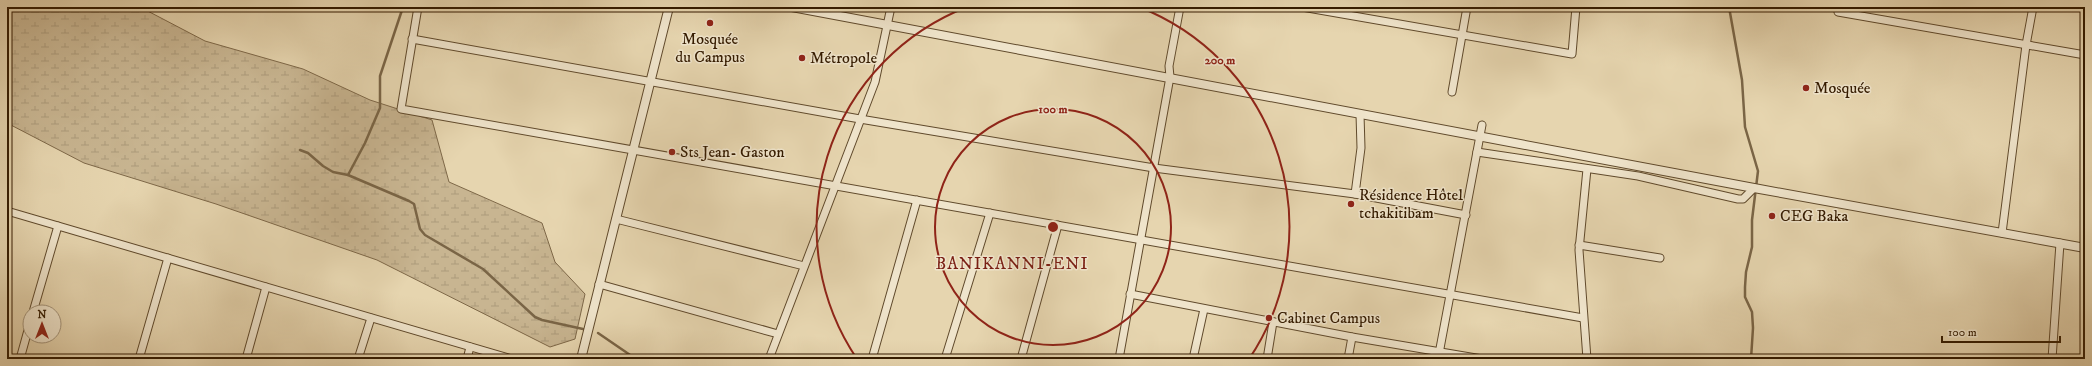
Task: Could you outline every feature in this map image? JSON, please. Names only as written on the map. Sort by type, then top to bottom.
[{"type":"street","points":[[418,7],[401,109],[1583,318]]},
{"type":"street","points":[[580,359],[669,7]]},
{"type":"street","points":[[792,7],[1170,77],[1480,137],[2002,234],[2085,248]]},
{"type":"street","points":[[769,359],[875,82],[891,7]]},
{"type":"street","points":[[1119,359],[1170,77],[1169,66],[1180,7]]},
{"type":"street","points":[[1302,7],[1572,54],[1576,7]]},
{"type":"street","points":[[1452,92],[1468,7]]},
{"type":"street","points":[[2002,234],[2026,45],[2033,7]]},
{"type":"street","points":[[1838,12],[2085,55]]},
{"type":"street","points":[[412,39],[860,119],[1154,168],[1355,194],[1466,215]]},
{"type":"street","points":[[1355,194],[1361,148],[1360,114]]},
{"type":"street","points":[[1438,359],[1482,125]]},
{"type":"street","points":[[1477,152],[1652,179],[1738,199],[1743,199],[1754,188]]},
{"type":"street","points":[[1587,170],[1579,245],[1579,265],[1587,359]]},
{"type":"street","points":[[872,359],[917,200]]},
{"type":"street","points":[[7,211],[512,359]]},
{"type":"street","points":[[945,359],[990,213]]},
{"type":"street","points":[[616,219],[804,266]]},
{"type":"street","points":[[1021,359],[1058,225]]},
{"type":"street","points":[[35,304],[58,226]]},
{"type":"street","points":[[2052,359],[2060,243]]},
{"type":"street","points":[[1579,245],[1660,258]]},
{"type":"street","points":[[139,359],[168,258]]},
{"type":"street","points":[[599,284],[778,334]]},
{"type":"street","points":[[246,359],[266,287]]},
{"type":"street","points":[[1130,294],[1352,337],[1482,359]]},
{"type":"street","points":[[1193,359],[1204,309]]},
{"type":"street","points":[[358,359],[371,318]]},
{"type":"street","points":[[1267,359],[1273,322]]},
{"type":"street","points":[[1348,359],[1352,337]]},
{"type":"street","points":[[20,359],[24,344]]},
{"type":"street","points":[[467,359],[470,347]]},
{"type":"green space","points":[[7,7],[140,7],[205,41],[303,69],[370,100],[432,120],[449,182],[542,223],[555,262],[585,294],[575,339],[550,347],[377,260],[216,204],[84,163],[7,123]]},
{"type":"waterway","points":[[348,175],[365,143],[380,108],[380,76],[403,7]]},
{"type":"waterway","points":[[1729,7],[1742,80],[1745,127],[1758,171],[1752,220],[1752,247],[1746,272],[1745,287],[1745,297],[1752,312],[1753,328],[1751,359]]},
{"type":"waterway","points":[[300,150],[308,153],[323,166],[333,172],[348,175],[414,204],[420,229],[425,235],[483,269],[535,317],[542,320],[583,329]]},
{"type":"waterway","points":[[598,333],[636,359]]},
{"type":"place","name":"Mosquée du Campus","points":[[710,23]]},
{"type":"place","name":"Métropole","points":[[802,58]]},
{"type":"place","name":"Mosquée","points":[[1806,88]]},
{"type":"place","name":"Sts Jean- Gaston","points":[[672,152]]},
{"type":"place","name":"Résidence Hôtel tchakitibam","points":[[1351,204]]},
{"type":"place","name":"CEG Baka","points":[[1772,216]]},
{"type":"place","name":"Cabinet Campus","points":[[1269,318]]},
{"type":"district","name":"BANIKANNI-ENI","points":[[1012,264]]}]
